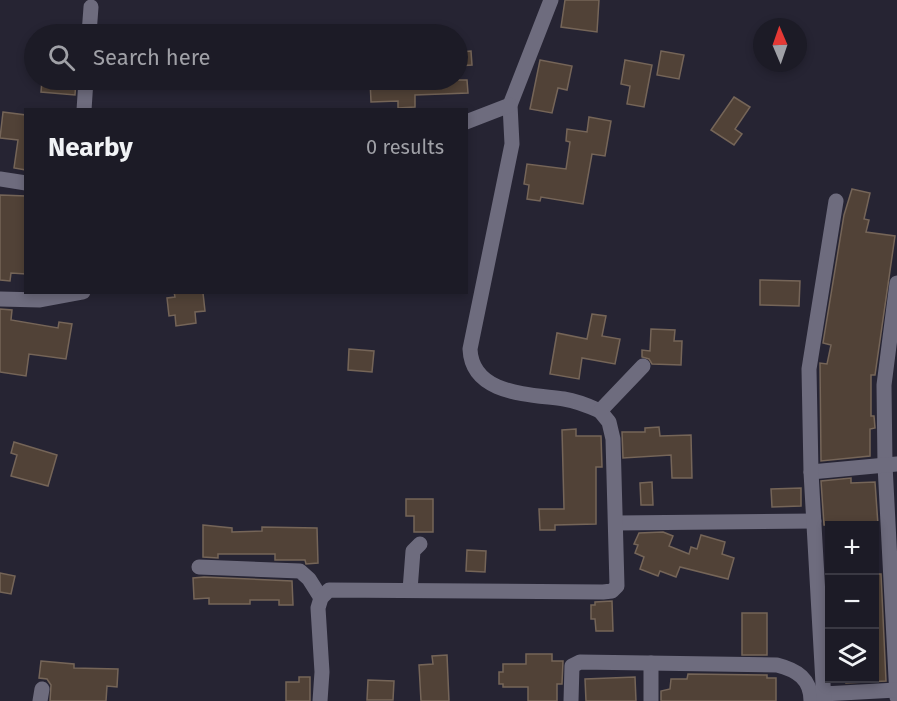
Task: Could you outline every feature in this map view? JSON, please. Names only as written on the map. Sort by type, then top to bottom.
[{"type":"street","points":[[320,701],[322,672],[318,608],[321,598],[329,590],[612,591],[618,579],[613,439],[609,422],[600,411],[565,399],[523,395],[496,386],[474,370],[471,361],[470,349],[512,144],[510,105],[551,0]]},
{"type":"street","points":[[90,24],[91,7]]},
{"type":"street","points":[[84,108],[85,90]]},
{"type":"street","points":[[468,121],[510,105]]},
{"type":"street","points":[[0,179],[24,183]]},
{"type":"street","points":[[819,699],[809,369],[836,201]]},
{"type":"street","points":[[897,283],[890,384],[897,697]]},
{"type":"street","points":[[0,299],[40,300],[71,294]]},
{"type":"street","points":[[600,411],[643,366]]},
{"type":"street","points":[[811,472],[891,465]]},
{"type":"street","points":[[617,523],[814,521]]},
{"type":"street","points":[[410,590],[413,551],[420,544]]},
{"type":"street","points":[[199,567],[300,571],[309,579],[321,598]]},
{"type":"street","points":[[571,701],[571,672],[576,662],[777,665],[793,669],[803,677],[819,699]]},
{"type":"street","points":[[651,663],[651,701]]},
{"type":"street","points":[[819,699],[897,690]]},
{"type":"building","points":[[565,0],[599,0],[597,32],[561,27]]},
{"type":"building","points":[[468,51],[471,51],[472,65],[468,65]]},
{"type":"building","points":[[661,51],[684,55],[679,79],[657,75]]},
{"type":"building","points":[[540,60],[572,66],[567,90],[558,88],[552,113],[530,109]]},
{"type":"building","points":[[625,60],[652,65],[644,107],[627,104],[630,86],[621,84]]},
{"type":"building","points":[[41,90],[75,90],[75,95],[41,92]]},
{"type":"building","points":[[370,90],[468,90],[468,93],[415,95],[415,107],[398,108],[398,101],[371,102]]},
{"type":"building","points":[[734,97],[750,107],[735,129],[742,134],[734,145],[711,130]]},
{"type":"building","points":[[3,112],[24,115],[24,170],[14,168],[18,140],[0,138]]},
{"type":"building","points":[[589,117],[611,121],[605,156],[592,154],[583,204],[541,197],[540,201],[527,199],[529,185],[524,184],[527,164],[566,169],[570,142],[566,141],[567,129],[587,132]]},
{"type":"building","points":[[852,189],[870,193],[864,219],[869,220],[866,232],[895,236],[875,375],[871,375],[871,416],[874,416],[875,428],[870,429],[870,456],[821,461],[820,363],[827,364],[831,345],[823,343],[844,215]]},
{"type":"building","points":[[0,195],[24,196],[24,274],[11,273],[10,281],[0,280]]},
{"type":"building","points":[[760,280],[800,281],[799,306],[760,305]]},
{"type":"building","points":[[174,294],[203,294],[205,311],[195,312],[196,323],[176,326],[175,315],[169,316],[167,298],[175,297]]},
{"type":"building","points":[[0,309],[12,310],[11,320],[58,328],[59,322],[72,324],[66,359],[29,354],[26,376],[0,372]]},
{"type":"building","points":[[592,314],[606,316],[602,336],[620,339],[615,364],[582,358],[579,379],[550,374],[557,333],[587,339]]},
{"type":"building","points":[[651,329],[675,330],[674,341],[682,341],[681,365],[652,364],[649,359],[642,357],[642,350],[650,351]]},
{"type":"building","points":[[349,349],[374,351],[372,372],[348,370]]},
{"type":"building","points":[[659,427],[660,436],[691,435],[692,478],[672,478],[671,455],[623,458],[622,432],[645,432],[645,428]]},
{"type":"building","points":[[576,429],[576,436],[601,436],[602,467],[596,467],[596,524],[555,525],[555,530],[540,530],[539,509],[564,509],[562,430]]},
{"type":"building","points":[[14,442],[57,455],[48,486],[11,476],[17,455],[11,453]]},
{"type":"building","points":[[851,478],[851,483],[875,482],[878,521],[825,521],[824,525],[821,481]]},
{"type":"building","points":[[652,482],[653,505],[641,505],[640,483]]},
{"type":"building","points":[[801,488],[801,506],[772,507],[771,489]]},
{"type":"building","points":[[406,499],[433,499],[433,532],[414,532],[414,516],[406,516]]},
{"type":"building","points":[[203,525],[232,528],[232,532],[262,531],[262,527],[317,528],[318,563],[306,564],[305,560],[275,560],[275,554],[218,554],[218,558],[203,557]]},
{"type":"building","points":[[663,532],[673,536],[669,546],[689,554],[691,547],[697,549],[701,535],[725,542],[722,554],[734,558],[728,579],[680,567],[676,577],[660,571],[658,576],[640,569],[644,557],[635,553],[638,545],[634,544],[639,533]]},
{"type":"building","points":[[467,550],[486,551],[485,572],[466,571]]},
{"type":"building","points":[[0,573],[15,576],[11,594],[0,592]]},
{"type":"building","points":[[879,574],[881,574],[886,681],[879,681]]},
{"type":"building","points":[[193,578],[292,581],[293,605],[279,605],[279,600],[250,600],[250,604],[209,604],[209,598],[194,599]]},
{"type":"building","points":[[612,601],[613,631],[596,631],[595,619],[591,619],[591,605],[595,605],[595,602]]},
{"type":"building","points":[[742,613],[767,613],[767,655],[742,655]]},
{"type":"building","points":[[526,654],[552,654],[552,661],[563,661],[562,684],[557,684],[557,701],[528,701],[528,687],[503,687],[503,684],[499,684],[499,672],[503,672],[503,664],[526,664]]},
{"type":"building","points":[[447,655],[449,701],[421,701],[419,665],[433,664],[432,656]]},
{"type":"building","points":[[41,661],[74,664],[74,668],[118,669],[117,687],[107,686],[106,701],[50,701],[51,685],[47,679],[39,678]]},
{"type":"building","points":[[688,674],[767,675],[767,678],[776,678],[776,701],[661,701],[661,691],[670,689],[671,679],[687,679]]},
{"type":"building","points":[[299,677],[310,677],[310,701],[286,701],[286,682],[299,682]]},
{"type":"building","points":[[635,677],[636,701],[586,701],[585,679]]},
{"type":"building","points":[[368,680],[394,681],[393,700],[367,700]]}]
